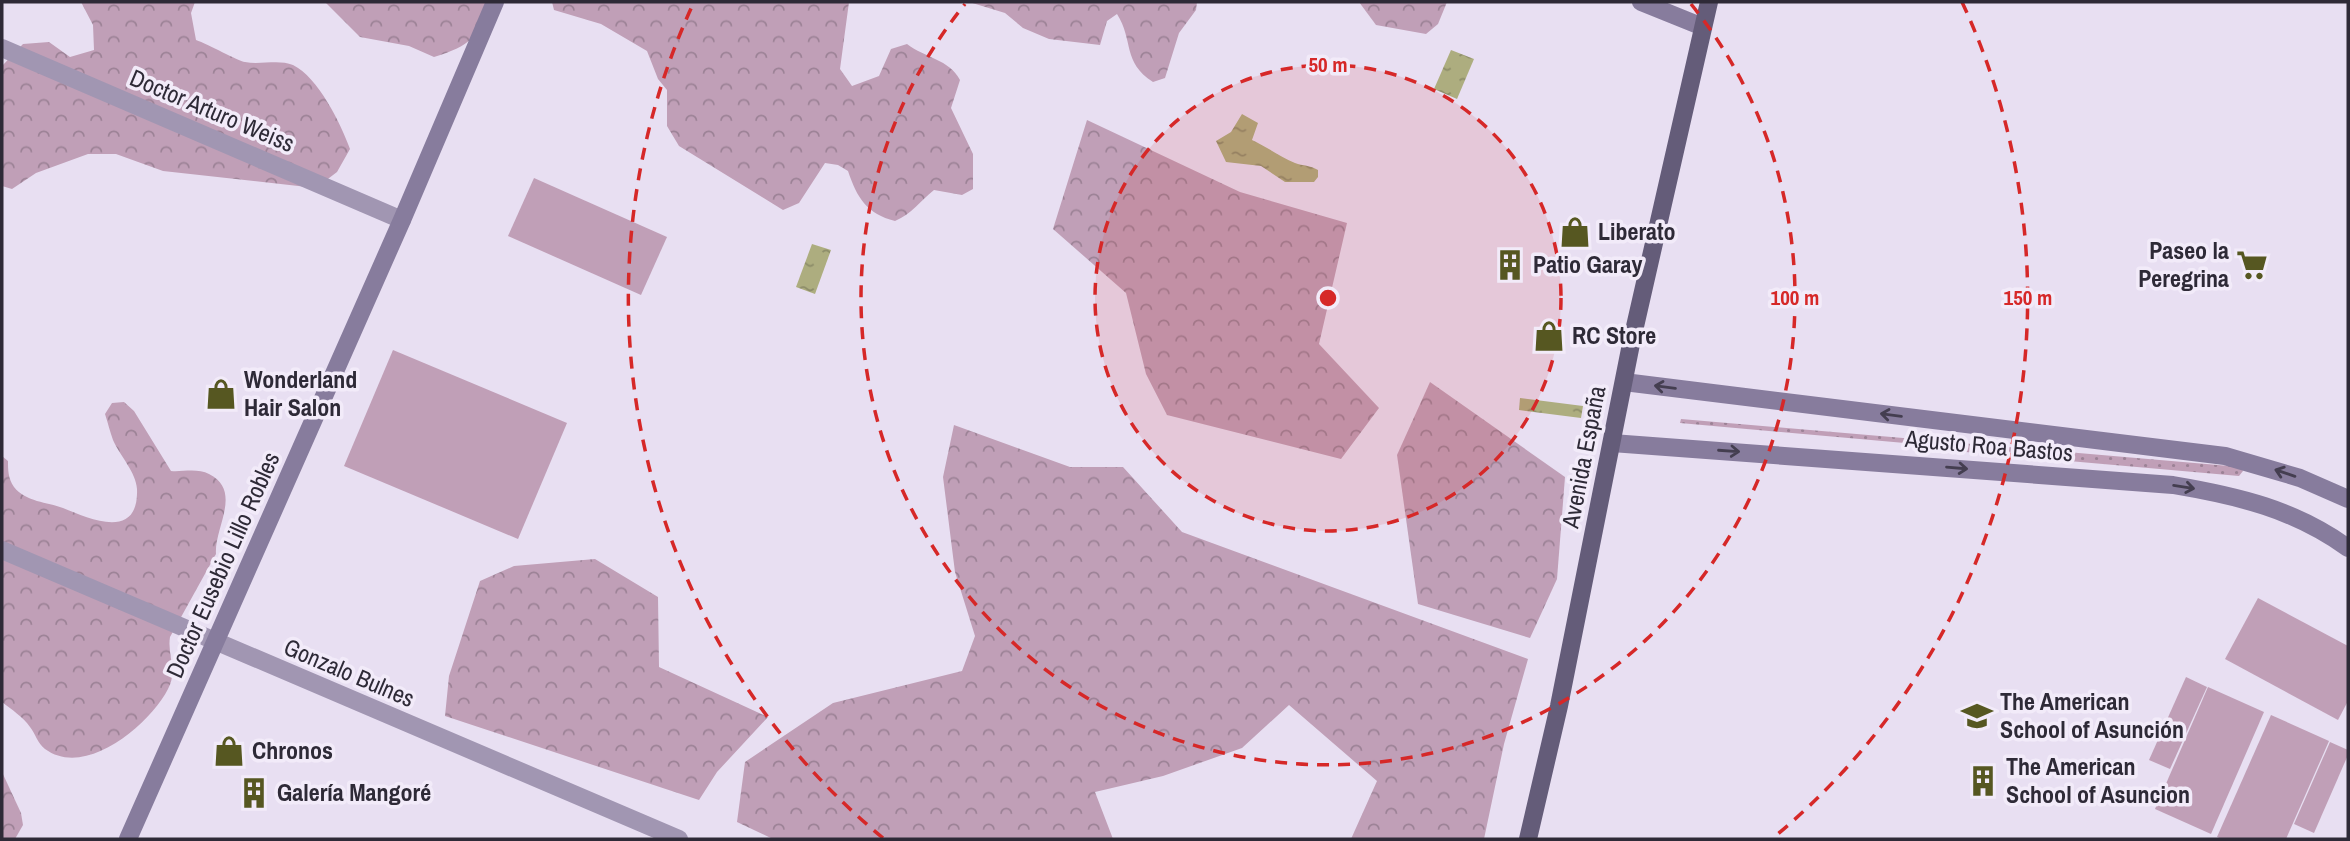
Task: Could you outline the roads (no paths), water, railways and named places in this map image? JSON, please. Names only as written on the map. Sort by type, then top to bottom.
[{"type":"main road","name":"Avenida España","points":[[1528,839],[1559,706],[1624,382],[1709,2]]},
{"type":"street","name":"Doctor Eusebio Lillo Robles","points":[[128,839],[402,220],[495,2]]},
{"type":"street","points":[[1641,2],[1703,27]]},
{"type":"street","name":"Doctor Arturo Weiss","points":[[2,48],[402,220]]},
{"type":"street","name":"Agusto Roa Bastos","points":[[1624,382],[2225,456],[2300,478],[2348,499]]},
{"type":"street","name":"Agusto Roa Bastos","points":[[1612,443],[2173,485],[2254,500],[2326,532],[2348,548]]},
{"type":"street","name":"Gonzalo Bulnes","points":[[2,550],[215,644],[678,839]]},
{"type":"water","points":[[1451,50],[1474,59],[1457,99],[1434,89]]},
{"type":"water","points":[[1242,114],[1258,123],[1252,140],[1295,163],[1318,170],[1318,177],[1314,182],[1285,182],[1261,166],[1226,162],[1216,141],[1231,132]]},
{"type":"water","points":[[812,244],[831,250],[815,294],[796,287]]},
{"type":"water","points":[[1520,398],[1583,406],[1581,418],[1519,410]]},
{"type":"place","name":"Liberato","points":[[1575,232]]},
{"type":"place","name":"Patio Garay","points":[[1510,265]]},
{"type":"place","name":"Paseo la Peregrina","points":[[2252,265]]},
{"type":"place","name":"RC Store","points":[[1549,336]]},
{"type":"place","name":"Wonderland Hair Salon","points":[[221,394]]},
{"type":"place","name":"The American School of Asunción","points":[[1977,716]]},
{"type":"place","name":"Chronos","points":[[229,751]]},
{"type":"place","name":"The American School of Asuncion","points":[[1983,781]]},
{"type":"place","name":"Galería Mangoré","points":[[254,793]]}]
